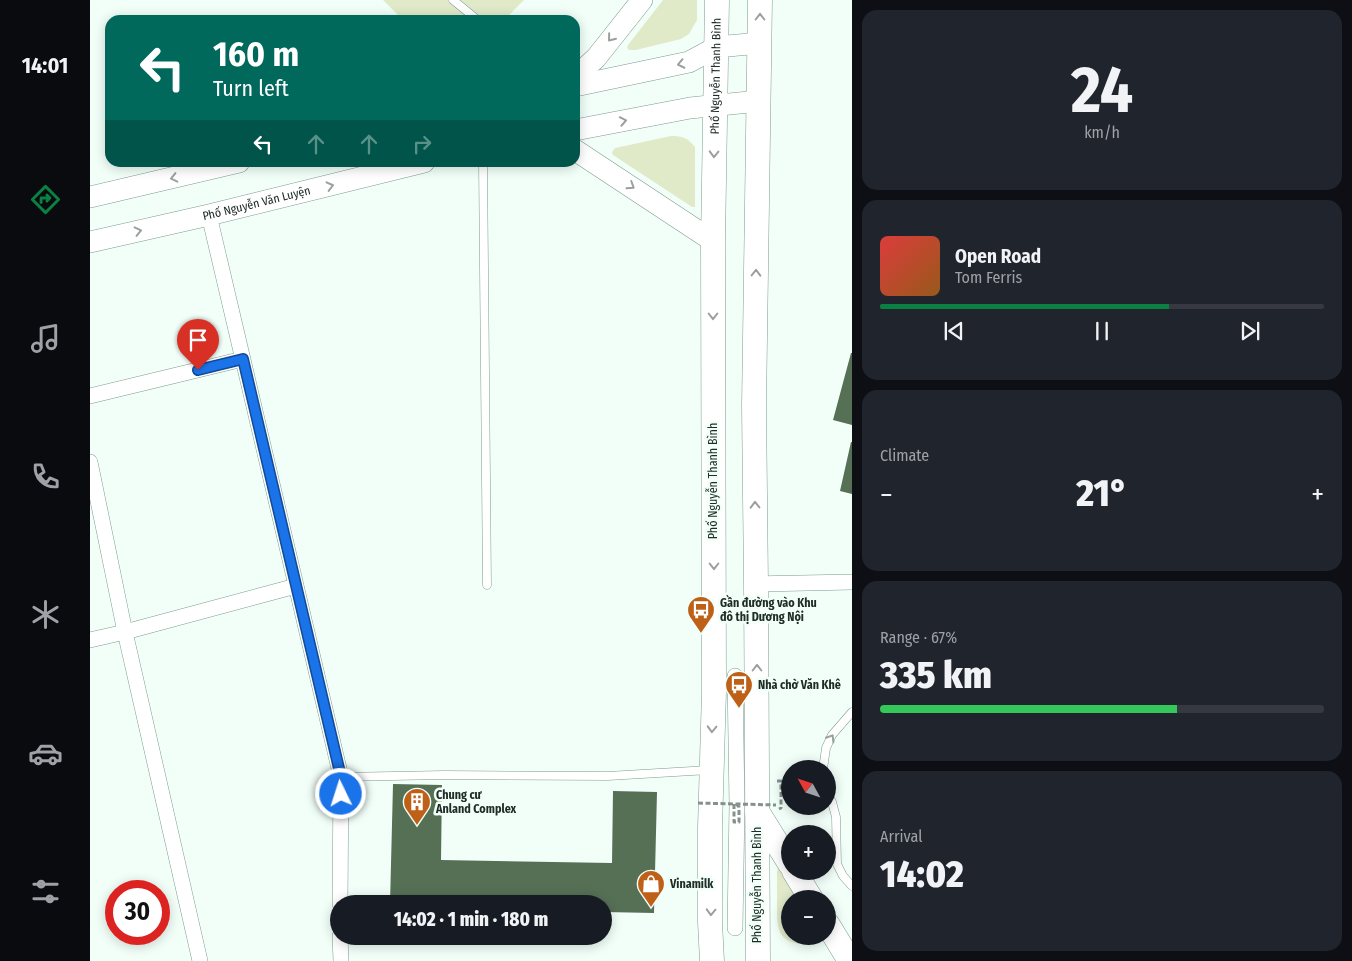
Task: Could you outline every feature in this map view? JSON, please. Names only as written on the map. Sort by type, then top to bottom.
[{"type":"main road","points":[[580,72],[596,58],[642,0]]},
{"type":"main road","name":"Phố Nguyễn Thanh Bình","points":[[712,961],[710,922],[711,770],[714,690],[713,241],[718,0]]},
{"type":"main road","name":"Phố Nguyễn Thanh Bình","points":[[758,961],[751,806],[756,584],[754,406],[760,0]]},
{"type":"main road","points":[[580,85],[689,62],[717,46],[760,43]]},
{"type":"main road","points":[[580,129],[690,108],[759,100]]},
{"type":"main road","points":[[580,153],[713,241]]},
{"type":"main road","points":[[90,197],[218,167]]},
{"type":"main road","name":"Phố Nguyễn Văn Luyện","points":[[90,242],[404,167]]},
{"type":"main road","points":[[751,806],[781,851]]},
{"type":"main road","points":[[836,938],[850,961]]},
{"type":"street","points":[[209,215],[341,777],[340,895]]},
{"type":"street","points":[[90,396],[243,359]]},
{"type":"street","points":[[90,462],[125,632],[200,961]]},
{"type":"street","points":[[756,584],[852,582]]},
{"type":"street","points":[[90,640],[296,586]]},
{"type":"street","points":[[735,676],[751,806],[735,928]]},
{"type":"street","points":[[340,945],[341,961]]},
{"type":"lane","points":[[453,0],[472,15]]},
{"type":"lane","points":[[483,167],[487,584]]},
{"type":"lane","points":[[824,760],[826,748],[832,735],[852,712]]},
{"type":"lane","points":[[341,777],[444,775],[608,776],[711,770]]},
{"type":"lane","points":[[835,815],[837,864],[842,876],[852,886]]},
{"type":"path","points":[[698,803],[751,806],[739,806],[739,822],[734,822],[751,806]]},
{"type":"green space","points":[[383,0],[524,0],[509,15],[398,15]]},
{"type":"green space","points":[[663,0],[697,0],[697,20],[689,34],[681,39],[629,50],[627,48],[628,45]]},
{"type":"green space","points":[[671,136],[685,138],[695,147],[695,207],[692,207],[613,155],[612,152],[615,148]]},
{"type":"green space","points":[[778,868],[781,869],[781,880],[787,880],[793,890],[781,890],[781,933],[777,919]]},
{"type":"building","points":[[852,353],[852,425],[833,420]]},
{"type":"building","points":[[852,442],[852,494],[840,491]]},
{"type":"building","name":"Chung cư Anland Complex","points":[[393,784],[442,785],[441,860],[612,863],[613,791],[657,792],[654,913],[612,912],[612,895],[390,895]]},
{"type":"place","name":"Gần đường vào Khu đô thị Dương Nội","points":[[701,634]]},
{"type":"place","name":"Nhà chờ Văn Khê","points":[[739,709]]},
{"type":"place","name":"Chung cư Anland Complex","points":[[417,826]]},
{"type":"place","name":"Vinamilk","points":[[651,908]]},
{"type":"route","points":[[198,370],[243,359],[341,777],[341,794]]}]
